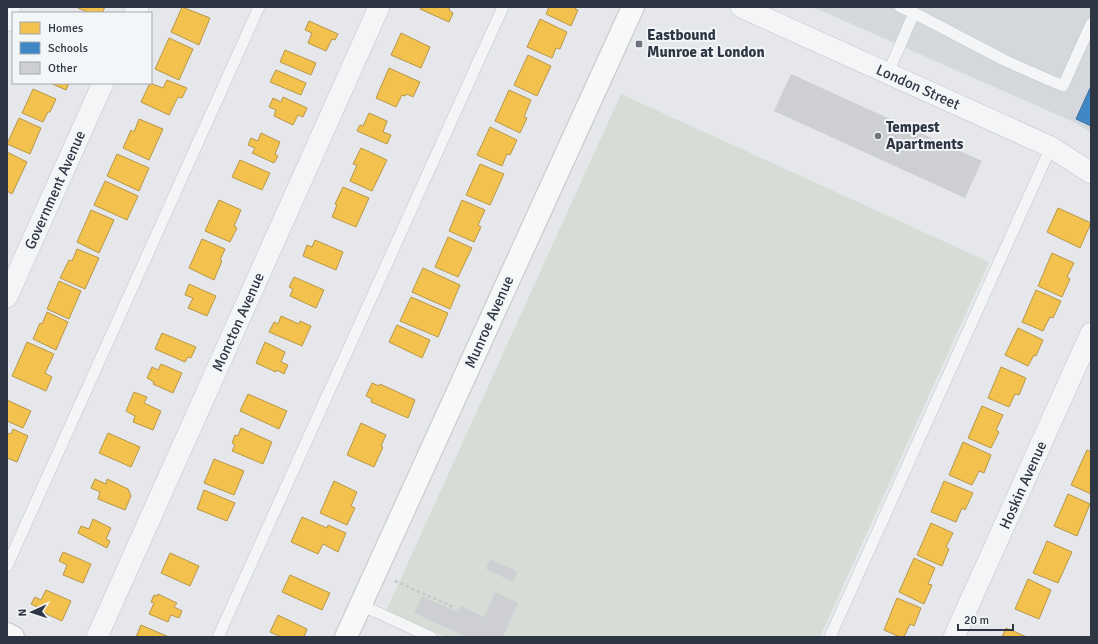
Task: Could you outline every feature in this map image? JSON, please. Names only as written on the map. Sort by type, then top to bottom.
[{"type":"street","name":"Moncton Avenue","points":[[97,637],[379,7]]},
{"type":"street","name":"Munroe Avenue","points":[[346,637],[632,7]]},
{"type":"street","name":"London Street","points":[[741,7],[1051,147],[1091,173]]},
{"type":"street","name":"Government Avenue","points":[[7,297],[103,84]]},
{"type":"street","name":"Hoskin Avenue","points":[[954,637],[1091,333]]},
{"type":"street","points":[[7,634],[13,637]]},
{"type":"lane","points":[[7,566],[259,7]]},
{"type":"lane","points":[[218,637],[503,7]]},
{"type":"lane","points":[[900,7],[1006,61],[1063,86],[1091,24]]},
{"type":"lane","points":[[888,74],[914,13]]},
{"type":"lane","points":[[7,26],[12,15]]},
{"type":"lane","points":[[830,637],[1051,147]]},
{"type":"lane","points":[[361,605],[431,637]]},
{"type":"path","points":[[395,581],[453,607]]},
{"type":"shaded area","points":[[813,7],[1091,7],[1091,133],[1076,123]]},
{"type":"shaded area","points":[[621,94],[989,262],[820,637],[446,637],[386,611]]},
{"type":"building: Homes","points":[[105,7],[102,12],[87,12],[78,8]]},
{"type":"building: Homes","points":[[182,7],[210,18],[199,45],[171,32]]},
{"type":"building: Homes","points":[[421,7],[450,7],[449,10],[453,13],[449,22],[420,9]]},
{"type":"building: Homes","points":[[549,7],[576,7],[575,9],[578,10],[571,26],[546,14]]},
{"type":"building: Homes","points":[[540,19],[567,32],[560,49],[556,48],[552,58],[527,47]]},
{"type":"building: Homes","points":[[309,21],[338,34],[335,40],[332,39],[326,51],[308,43],[312,33],[305,30]]},
{"type":"building: Homes","points":[[401,33],[430,47],[421,68],[391,55]]},
{"type":"building: Homes","points":[[169,38],[193,49],[179,80],[155,69]]},
{"type":"building: Homes","points":[[285,50],[316,63],[311,75],[280,62]]},
{"type":"building: Homes","points":[[528,55],[551,66],[537,96],[514,85]]},
{"type":"building: Homes","points":[[389,68],[420,82],[413,97],[407,94],[405,96],[402,95],[396,107],[376,98]]},
{"type":"building: Homes","points":[[276,70],[306,83],[301,95],[270,82]]},
{"type":"building: Homes","points":[[167,80],[187,88],[182,98],[178,97],[169,115],[141,102],[150,84],[163,88]]},
{"type":"building: Homes","points":[[52,84],[69,84],[66,90]]},
{"type":"building: Homes","points":[[33,89],[56,99],[43,122],[22,113]]},
{"type":"building: Homes","points":[[509,90],[531,100],[524,117],[527,118],[520,133],[495,121]]},
{"type":"building: Homes","points":[[283,97],[307,108],[303,117],[298,115],[293,125],[274,116],[276,110],[269,107],[273,98],[281,102]]},
{"type":"building: Homes","points":[[369,113],[387,121],[383,132],[391,135],[387,144],[357,131],[360,125],[363,126]]},
{"type":"building: Homes","points":[[19,118],[41,128],[30,154],[7,144]]},
{"type":"building: Homes","points":[[139,119],[163,129],[149,160],[123,148],[131,130],[134,132]]},
{"type":"building: Homes","points":[[490,127],[517,140],[510,155],[507,154],[502,166],[477,155]]},
{"type":"building: Homes","points":[[261,133],[280,142],[275,154],[278,156],[274,163],[252,153],[255,148],[248,145],[251,138],[258,141]]},
{"type":"building: Homes","points":[[361,148],[387,160],[372,191],[350,181],[357,165],[353,164]]},
{"type":"building: Homes","points":[[7,152],[27,162],[12,194],[7,191]]},
{"type":"building: Homes","points":[[117,154],[149,168],[139,191],[107,176]]},
{"type":"building: Homes","points":[[240,160],[270,173],[262,190],[232,177]]},
{"type":"building: Homes","points":[[480,164],[504,174],[490,205],[466,195]]},
{"type":"building: Homes","points":[[105,181],[138,196],[127,220],[94,205]]},
{"type":"building: Homes","points":[[343,187],[369,198],[356,227],[332,217],[337,205],[335,204]]},
{"type":"building: Homes","points":[[219,200],[241,210],[234,226],[237,228],[230,242],[205,231]]},
{"type":"building: Homes","points":[[462,200],[485,210],[478,225],[481,227],[474,242],[449,231]]},
{"type":"building: Homes","points":[[1058,208],[1091,223],[1080,248],[1047,232]]},
{"type":"building: Homes","points":[[91,210],[114,220],[99,253],[77,242]]},
{"type":"building: Homes","points":[[448,237],[472,248],[458,277],[435,267]]},
{"type":"building: Homes","points":[[202,239],[225,249],[214,280],[189,268]]},
{"type":"building: Homes","points":[[315,240],[343,252],[336,270],[303,256],[307,245],[312,247]]},
{"type":"building: Homes","points":[[77,249],[99,258],[85,289],[60,278],[69,260],[72,261]]},
{"type":"building: Homes","points":[[1052,253],[1074,263],[1067,277],[1070,279],[1062,297],[1038,286]]},
{"type":"building: Homes","points":[[423,268],[460,285],[450,309],[412,292]]},
{"type":"building: Homes","points":[[294,277],[324,290],[316,308],[290,296],[293,289],[289,287]]},
{"type":"building: Homes","points":[[59,281],[81,291],[69,319],[47,309]]},
{"type":"building: Homes","points":[[189,284],[216,296],[207,316],[188,308],[193,298],[185,295]]},
{"type":"building: Homes","points":[[1036,290],[1061,301],[1053,318],[1050,317],[1043,331],[1022,322]]},
{"type":"building: Homes","points":[[411,297],[448,313],[438,337],[400,321]]},
{"type":"building: Homes","points":[[47,312],[68,322],[56,350],[33,339]]},
{"type":"building: Homes","points":[[281,316],[299,324],[300,321],[311,326],[302,346],[269,332],[274,322],[278,324]]},
{"type":"building: Homes","points":[[397,325],[430,340],[422,358],[389,342]]},
{"type":"building: Homes","points":[[1018,328],[1043,340],[1036,356],[1034,355],[1028,366],[1005,355]]},
{"type":"building: Homes","points":[[162,333],[196,347],[191,358],[188,357],[185,362],[155,349]]},
{"type":"building: Homes","points":[[27,342],[54,354],[45,373],[52,377],[46,391],[12,376]]},
{"type":"building: Homes","points":[[265,342],[285,352],[281,362],[288,365],[284,374],[256,363]]},
{"type":"building: Homes","points":[[161,364],[182,373],[173,393],[153,384],[154,382],[147,378],[152,367],[158,370]]},
{"type":"building: Homes","points":[[1001,367],[1026,378],[1019,395],[1015,394],[1009,407],[988,398]]},
{"type":"building: Homes","points":[[372,383],[379,386],[380,384],[415,400],[408,418],[371,402],[372,399],[366,396]]},
{"type":"building: Homes","points":[[134,392],[147,397],[144,403],[161,411],[153,430],[133,422],[135,416],[126,411]]},
{"type":"building: Homes","points":[[248,394],[287,411],[279,429],[240,411]]},
{"type":"building: Homes","points":[[7,400],[31,411],[23,428],[7,421]]},
{"type":"building: Homes","points":[[982,406],[1003,415],[996,430],[999,432],[991,448],[968,438]]},
{"type":"building: Homes","points":[[361,423],[386,435],[381,446],[383,447],[374,467],[347,455]]},
{"type":"building: Homes","points":[[241,428],[272,442],[263,464],[232,451],[235,445],[232,443],[235,435],[238,436]]},
{"type":"building: Homes","points":[[13,429],[28,436],[17,462],[7,458],[7,433],[11,434]]},
{"type":"building: Homes","points":[[108,433],[140,447],[131,467],[99,453]]},
{"type":"building: Homes","points":[[963,442],[991,455],[984,473],[979,471],[972,485],[949,475]]},
{"type":"building: Homes","points":[[1087,450],[1091,452],[1091,494],[1071,485]]},
{"type":"building: Homes","points":[[214,459],[244,471],[234,495],[204,483]]},
{"type":"building: Homes","points":[[95,479],[106,484],[107,479],[128,489],[131,496],[125,510],[98,499],[100,492],[91,488]]},
{"type":"building: Homes","points":[[334,481],[357,492],[351,506],[355,508],[347,525],[320,513]]},
{"type":"building: Homes","points":[[944,481],[973,493],[965,510],[962,508],[956,522],[931,512]]},
{"type":"building: Homes","points":[[204,490],[235,503],[227,521],[197,509]]},
{"type":"building: Homes","points":[[1068,494],[1090,504],[1077,536],[1054,526]]},
{"type":"building: Homes","points":[[302,517],[327,528],[328,525],[346,533],[338,552],[323,544],[318,554],[291,542]]},
{"type":"building: Homes","points":[[93,519],[111,528],[106,539],[110,541],[107,548],[78,533],[81,526],[89,529]]},
{"type":"building: Homes","points":[[931,523],[953,533],[946,547],[949,549],[942,566],[917,555]]},
{"type":"building: Homes","points":[[1047,541],[1072,552],[1058,583],[1033,573]]},
{"type":"building: Homes","points":[[63,552],[91,564],[83,583],[63,575],[67,565],[59,561]]},
{"type":"building: Homes","points":[[170,553],[199,566],[190,586],[161,573]]},
{"type":"building: Homes","points":[[914,558],[935,568],[928,584],[932,585],[924,604],[899,592]]},
{"type":"building: Homes","points":[[290,575],[330,593],[322,610],[282,592]]},
{"type":"building: Homes","points":[[1028,579],[1051,590],[1039,619],[1015,609]]},
{"type":"building: Homes","points":[[46,590],[71,601],[62,621],[38,610],[39,608],[31,604],[35,597],[41,600]]},
{"type":"building: Homes","points":[[158,594],[177,603],[174,607],[182,611],[179,618],[171,615],[168,622],[149,614],[154,603],[151,602],[154,595],[157,596]]},
{"type":"building: Homes","points":[[897,598],[921,608],[914,626],[910,624],[904,637],[900,637],[884,630]]},
{"type":"building: Homes","points":[[278,615],[307,629],[304,637],[281,637],[270,632]]},
{"type":"building: Homes","points":[[141,625],[169,637],[136,637]]},
{"type":"building: Homes","points":[[1006,628],[1027,637],[1002,637]]},
{"type":"building: Schools","points":[[1091,86],[1091,126],[1076,119]]},
{"type":"building: Other","name":"Tempest Apartments","points":[[791,74],[982,161],[965,198],[774,111]]},
{"type":"building: Other","points":[[490,559],[518,572],[513,582],[486,569]]},
{"type":"building: Other","points":[[495,592],[518,603],[503,637],[467,637],[414,613],[422,596],[458,612],[461,606],[484,617]]},
{"type":"place","name":"Eastbound Munroe at London","points":[[639,44]]},
{"type":"place","name":"Tempest Apartments","points":[[878,136]]}]
